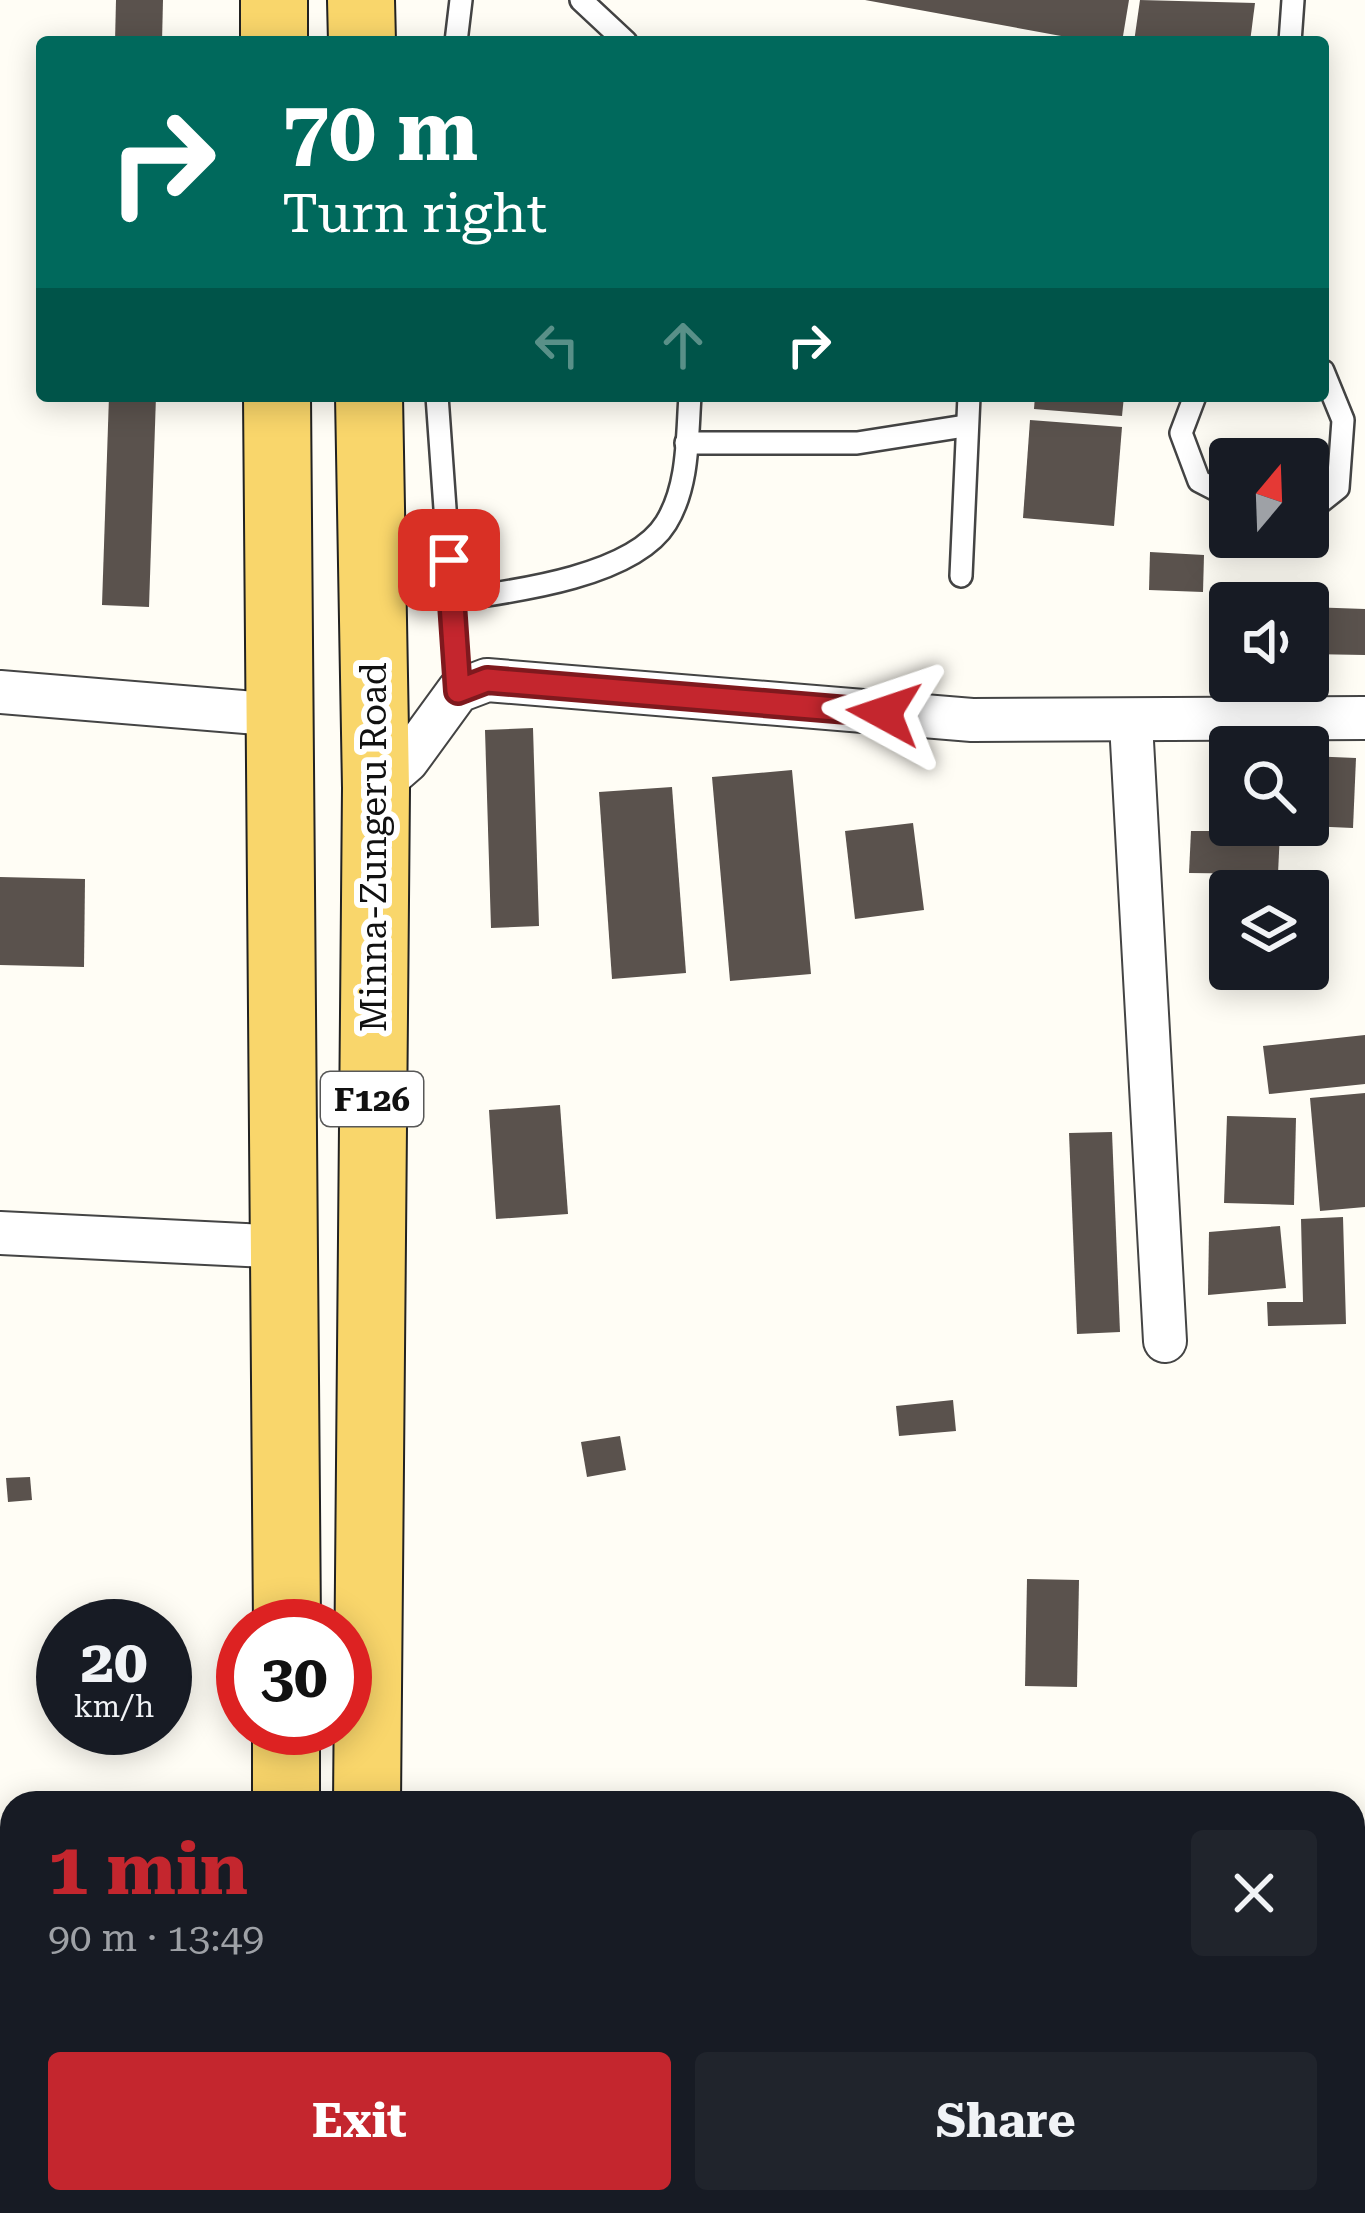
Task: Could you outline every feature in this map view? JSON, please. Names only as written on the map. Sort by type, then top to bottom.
[{"type":"main road","points":[[274,0],[274,36]]},
{"type":"main road","points":[[361,0],[362,36]]},
{"type":"main road","name":"F126","points":[[278,402],[288,1247],[286,1599]]},
{"type":"main road","name":"Minna-Zungeru Road","points":[[367,1791],[376,788],[369,402]]},
{"type":"main road","points":[[286,1755],[286,1791]]},
{"type":"street","points":[[376,788],[407,761],[458,691],[487,680],[972,720],[1131,723],[1365,718]]},
{"type":"street","points":[[0,692],[280,715]]},
{"type":"street","points":[[1131,723],[1165,1341]]},
{"type":"street","points":[[0,1233],[288,1247]]},
{"type":"lane","points":[[457,36],[461,0]]},
{"type":"lane","points":[[580,0],[619,36]]},
{"type":"lane","points":[[1290,36],[1293,0]]},
{"type":"lane","points":[[1329,385],[1343,420],[1338,488],[1329,495]]},
{"type":"lane","points":[[437,402],[458,691]]},
{"type":"lane","points":[[452,600],[547,586],[641,548],[665,525],[682,484],[689,402]]},
{"type":"lane","points":[[961,576],[968,402]]},
{"type":"lane","points":[[1193,402],[1181,433],[1199,481],[1209,486]]},
{"type":"lane","points":[[686,443],[857,442],[964,426]]},
{"type":"building","points":[[116,0],[163,0],[162,36],[115,36]]},
{"type":"building","points":[[865,0],[1129,0],[1123,36],[1061,36]]},
{"type":"building","points":[[1140,0],[1255,3],[1251,36],[1135,36]]},
{"type":"building","points":[[109,402],[156,402],[149,607],[102,605]]},
{"type":"building","points":[[1035,402],[1123,402],[1122,416],[1034,409]]},
{"type":"building","points":[[1030,420],[1122,427],[1114,526],[1023,518]]},
{"type":"building","points":[[1150,552],[1204,555],[1203,592],[1149,590]]},
{"type":"building","points":[[1329,608],[1365,609],[1365,655],[1329,654]]},
{"type":"building","points":[[533,728],[539,926],[491,928],[485,730]]},
{"type":"building","points":[[1329,757],[1356,758],[1353,828],[1329,827]]},
{"type":"building","points":[[792,770],[811,974],[730,981],[712,777]]},
{"type":"building","points":[[672,787],[686,973],[612,979],[599,792]]},
{"type":"building","points":[[913,823],[924,910],[855,919],[845,831]]},
{"type":"building","points":[[1191,831],[1209,831],[1209,846],[1279,846],[1278,870],[1189,873]]},
{"type":"building","points":[[0,877],[85,879],[84,967],[0,965]]},
{"type":"building","points":[[1365,1035],[1365,1084],[1269,1094],[1263,1046]]},
{"type":"building","points":[[1365,1093],[1365,1207],[1320,1211],[1310,1098]]},
{"type":"building","points":[[560,1105],[568,1214],[496,1219],[489,1110]]},
{"type":"building","points":[[1227,1116],[1296,1118],[1294,1205],[1224,1203]]},
{"type":"building","points":[[1112,1132],[1120,1332],[1077,1334],[1069,1133]]},
{"type":"building","points":[[1343,1217],[1346,1324],[1268,1326],[1267,1302],[1303,1302],[1301,1219]]},
{"type":"building","points":[[1280,1226],[1286,1288],[1208,1295],[1209,1232]]},
{"type":"building","points":[[953,1400],[956,1431],[899,1436],[896,1406]]},
{"type":"building","points":[[620,1436],[626,1470],[587,1477],[581,1442]]},
{"type":"building","points":[[30,1477],[32,1500],[8,1502],[6,1478]]},
{"type":"building","points":[[1027,1579],[1079,1580],[1077,1687],[1025,1686]]},
{"type":"route","points":[[449,560],[458,691],[487,680],[884,713]]}]
